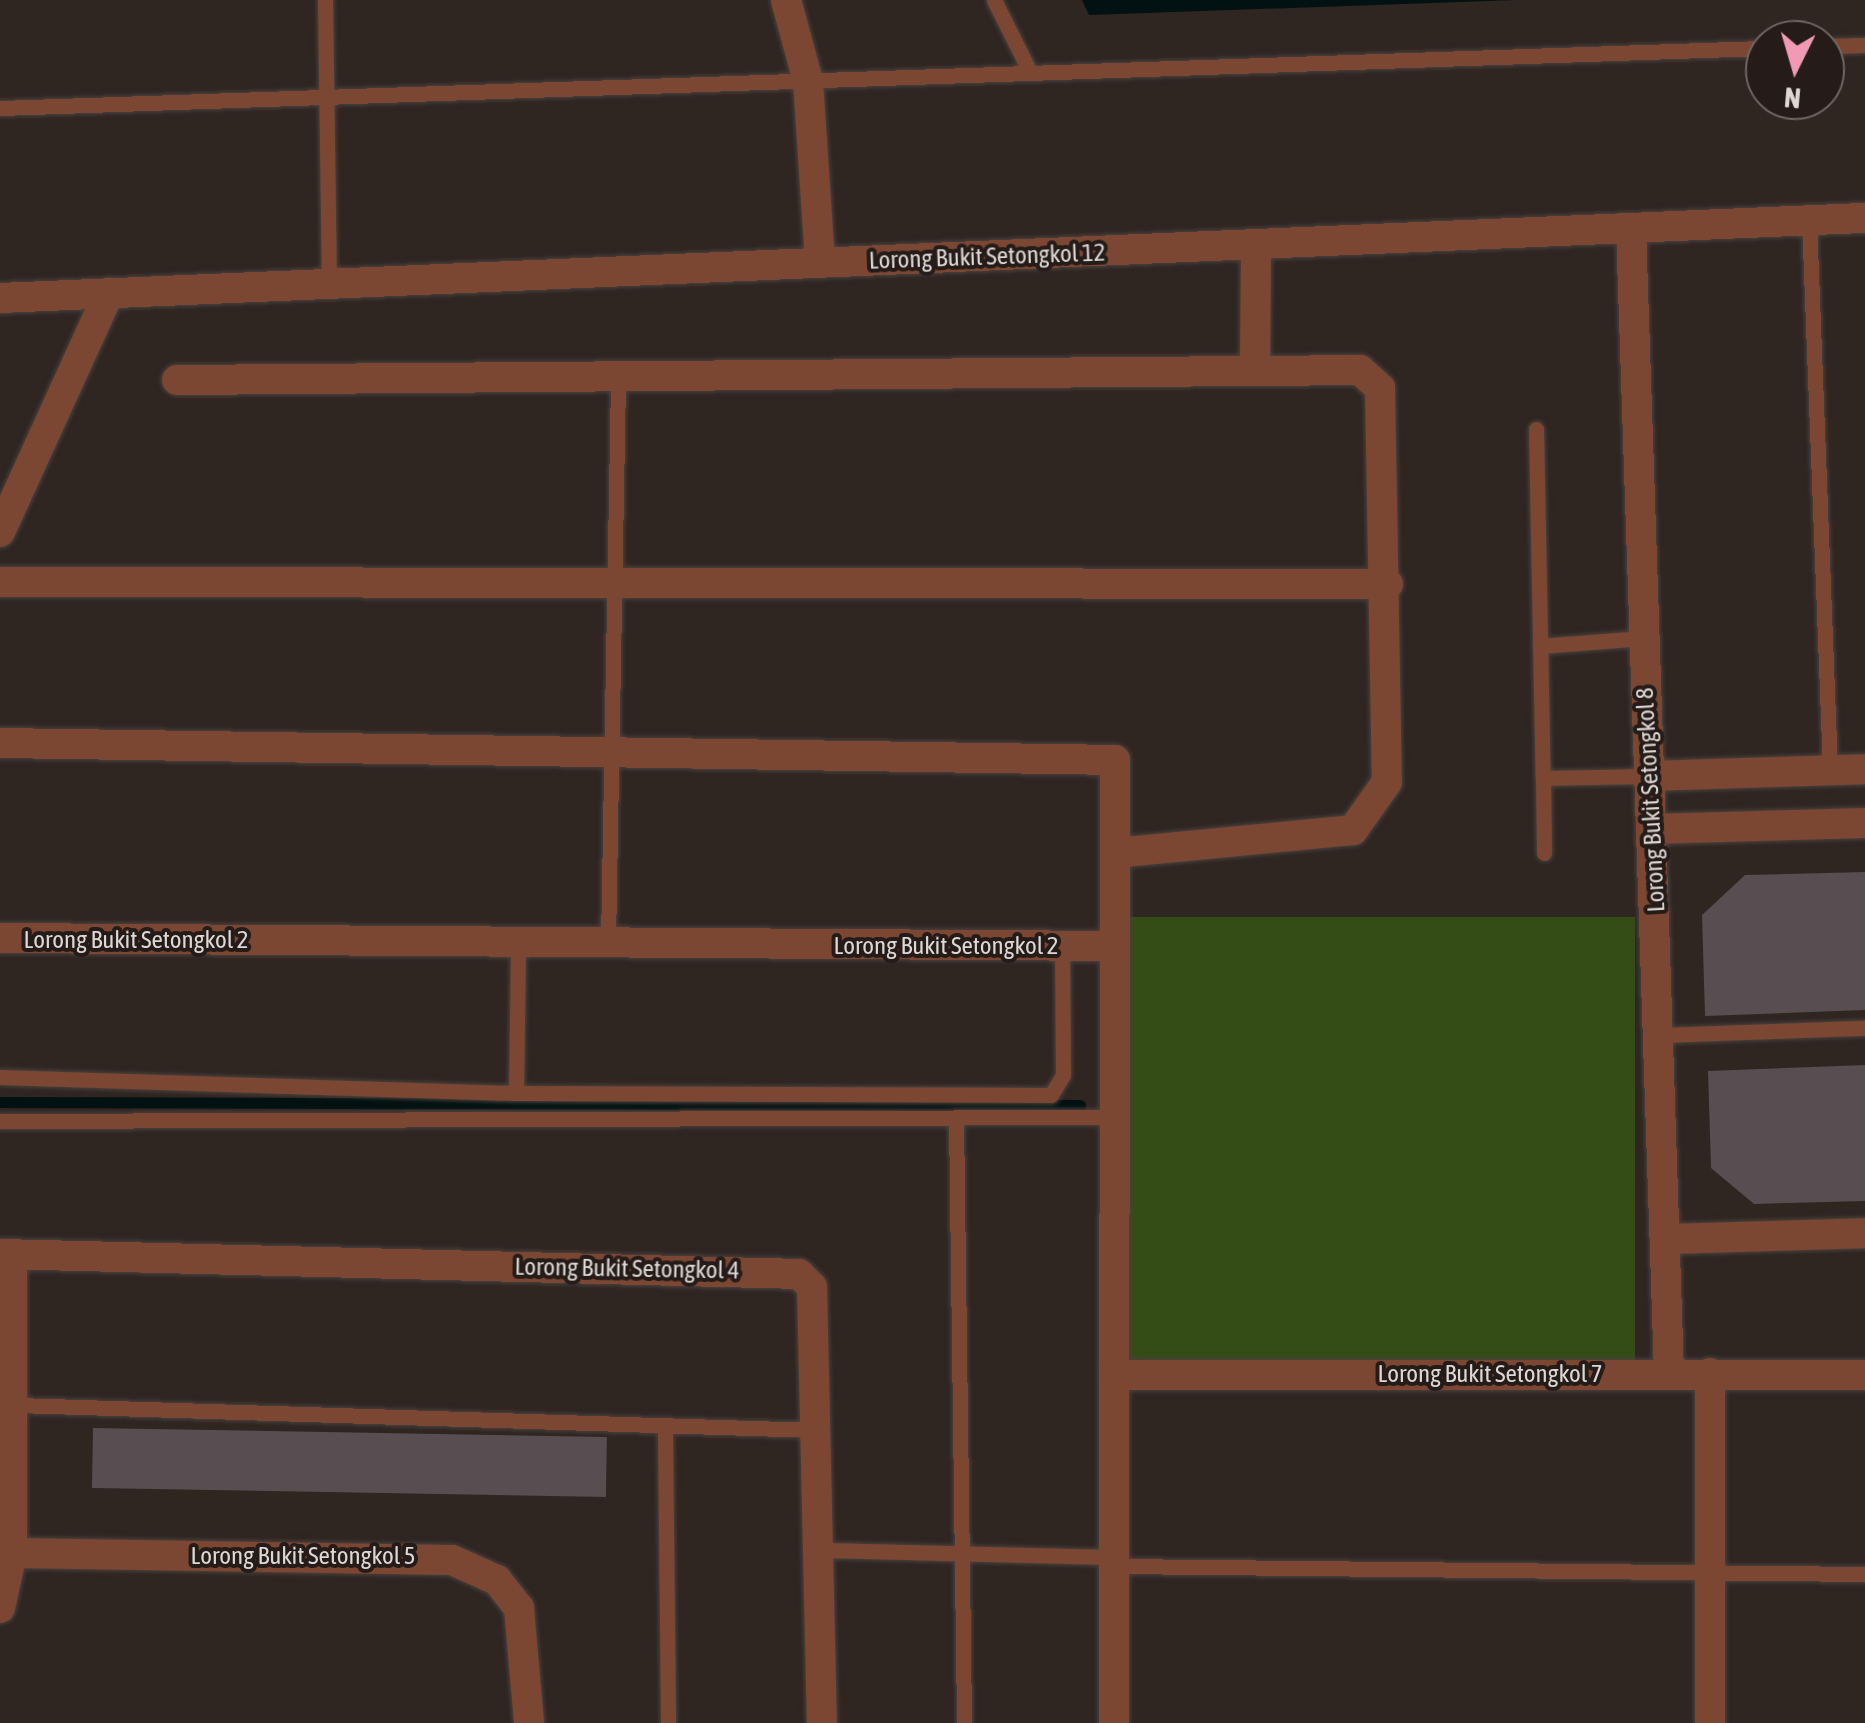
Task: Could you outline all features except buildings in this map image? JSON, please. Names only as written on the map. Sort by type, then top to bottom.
[{"type":"street","points":[[786,0],[808,80],[820,262]]},
{"type":"street","name":"Lorong Bukit Setongkol 12","points":[[0,298],[1865,218]]},
{"type":"street","name":"Lorong Bukit Setongkol 8","points":[[1631,228],[1647,776],[1662,1034],[1669,1373]]},
{"type":"street","points":[[1255,368],[1256,244]]},
{"type":"street","points":[[0,532],[108,293]]},
{"type":"street","points":[[178,380],[618,380],[1344,366],[1380,388],[1388,584],[1387,782],[1353,830],[1115,853]]},
{"type":"street","points":[[0,582],[1388,584]]},
{"type":"street","points":[[0,743],[1115,760],[1114,1723]]},
{"type":"street","points":[[1647,776],[1865,769]]},
{"type":"street","points":[[1651,829],[1865,824]]},
{"type":"street","name":"Lorong Bukit Setongkol 2","points":[[0,938],[1115,946]]},
{"type":"street","points":[[1667,1239],[1865,1233]]},
{"type":"street","points":[[0,1608],[12,1554],[16,1406],[6,1254]]},
{"type":"street","name":"Lorong Bukit Setongkol 4","points":[[6,1254],[799,1274],[812,1287],[822,1723]]},
{"type":"street","points":[[1710,1373],[1710,1723]]},
{"type":"street","name":"Lorong Bukit Setongkol 7","points":[[1114,1374],[1865,1375]]},
{"type":"street","name":"Lorong Bukit Setongkol 5","points":[[12,1554],[452,1560],[497,1580],[519,1608],[529,1723]]},
{"type":"lane","points":[[326,0],[329,284]]},
{"type":"lane","points":[[994,0],[1030,72]]},
{"type":"lane","points":[[0,108],[328,103],[808,80],[1745,49]]},
{"type":"lane","points":[[1809,220],[1830,770]]},
{"type":"lane","points":[[608,942],[618,380]]},
{"type":"lane","points":[[1536,429],[1544,853]]},
{"type":"lane","points":[[1540,646],[1643,638]]},
{"type":"lane","points":[[1543,778],[1647,776]]},
{"type":"lane","points":[[516,1093],[518,942]]},
{"type":"lane","points":[[0,1078],[516,1093],[1050,1095],[1063,1074],[1062,946]]},
{"type":"lane","points":[[1662,1034],[1865,1028]]},
{"type":"lane","points":[[0,1121],[1115,1117]]},
{"type":"lane","points":[[956,1118],[964,1723]]},
{"type":"lane","points":[[16,1406],[665,1430],[817,1430]]},
{"type":"lane","points":[[665,1430],[668,1723]]},
{"type":"lane","points":[[820,1550],[1114,1561],[1865,1574]]},
{"type":"green space","points":[[1126,917],[1635,917],[1635,1370],[1126,1370]]},
{"type":"shaded area","points":[[1082,0],[1515,0],[1089,15]]},
{"type":"waterway","points":[[0,1102],[1080,1105]]}]
